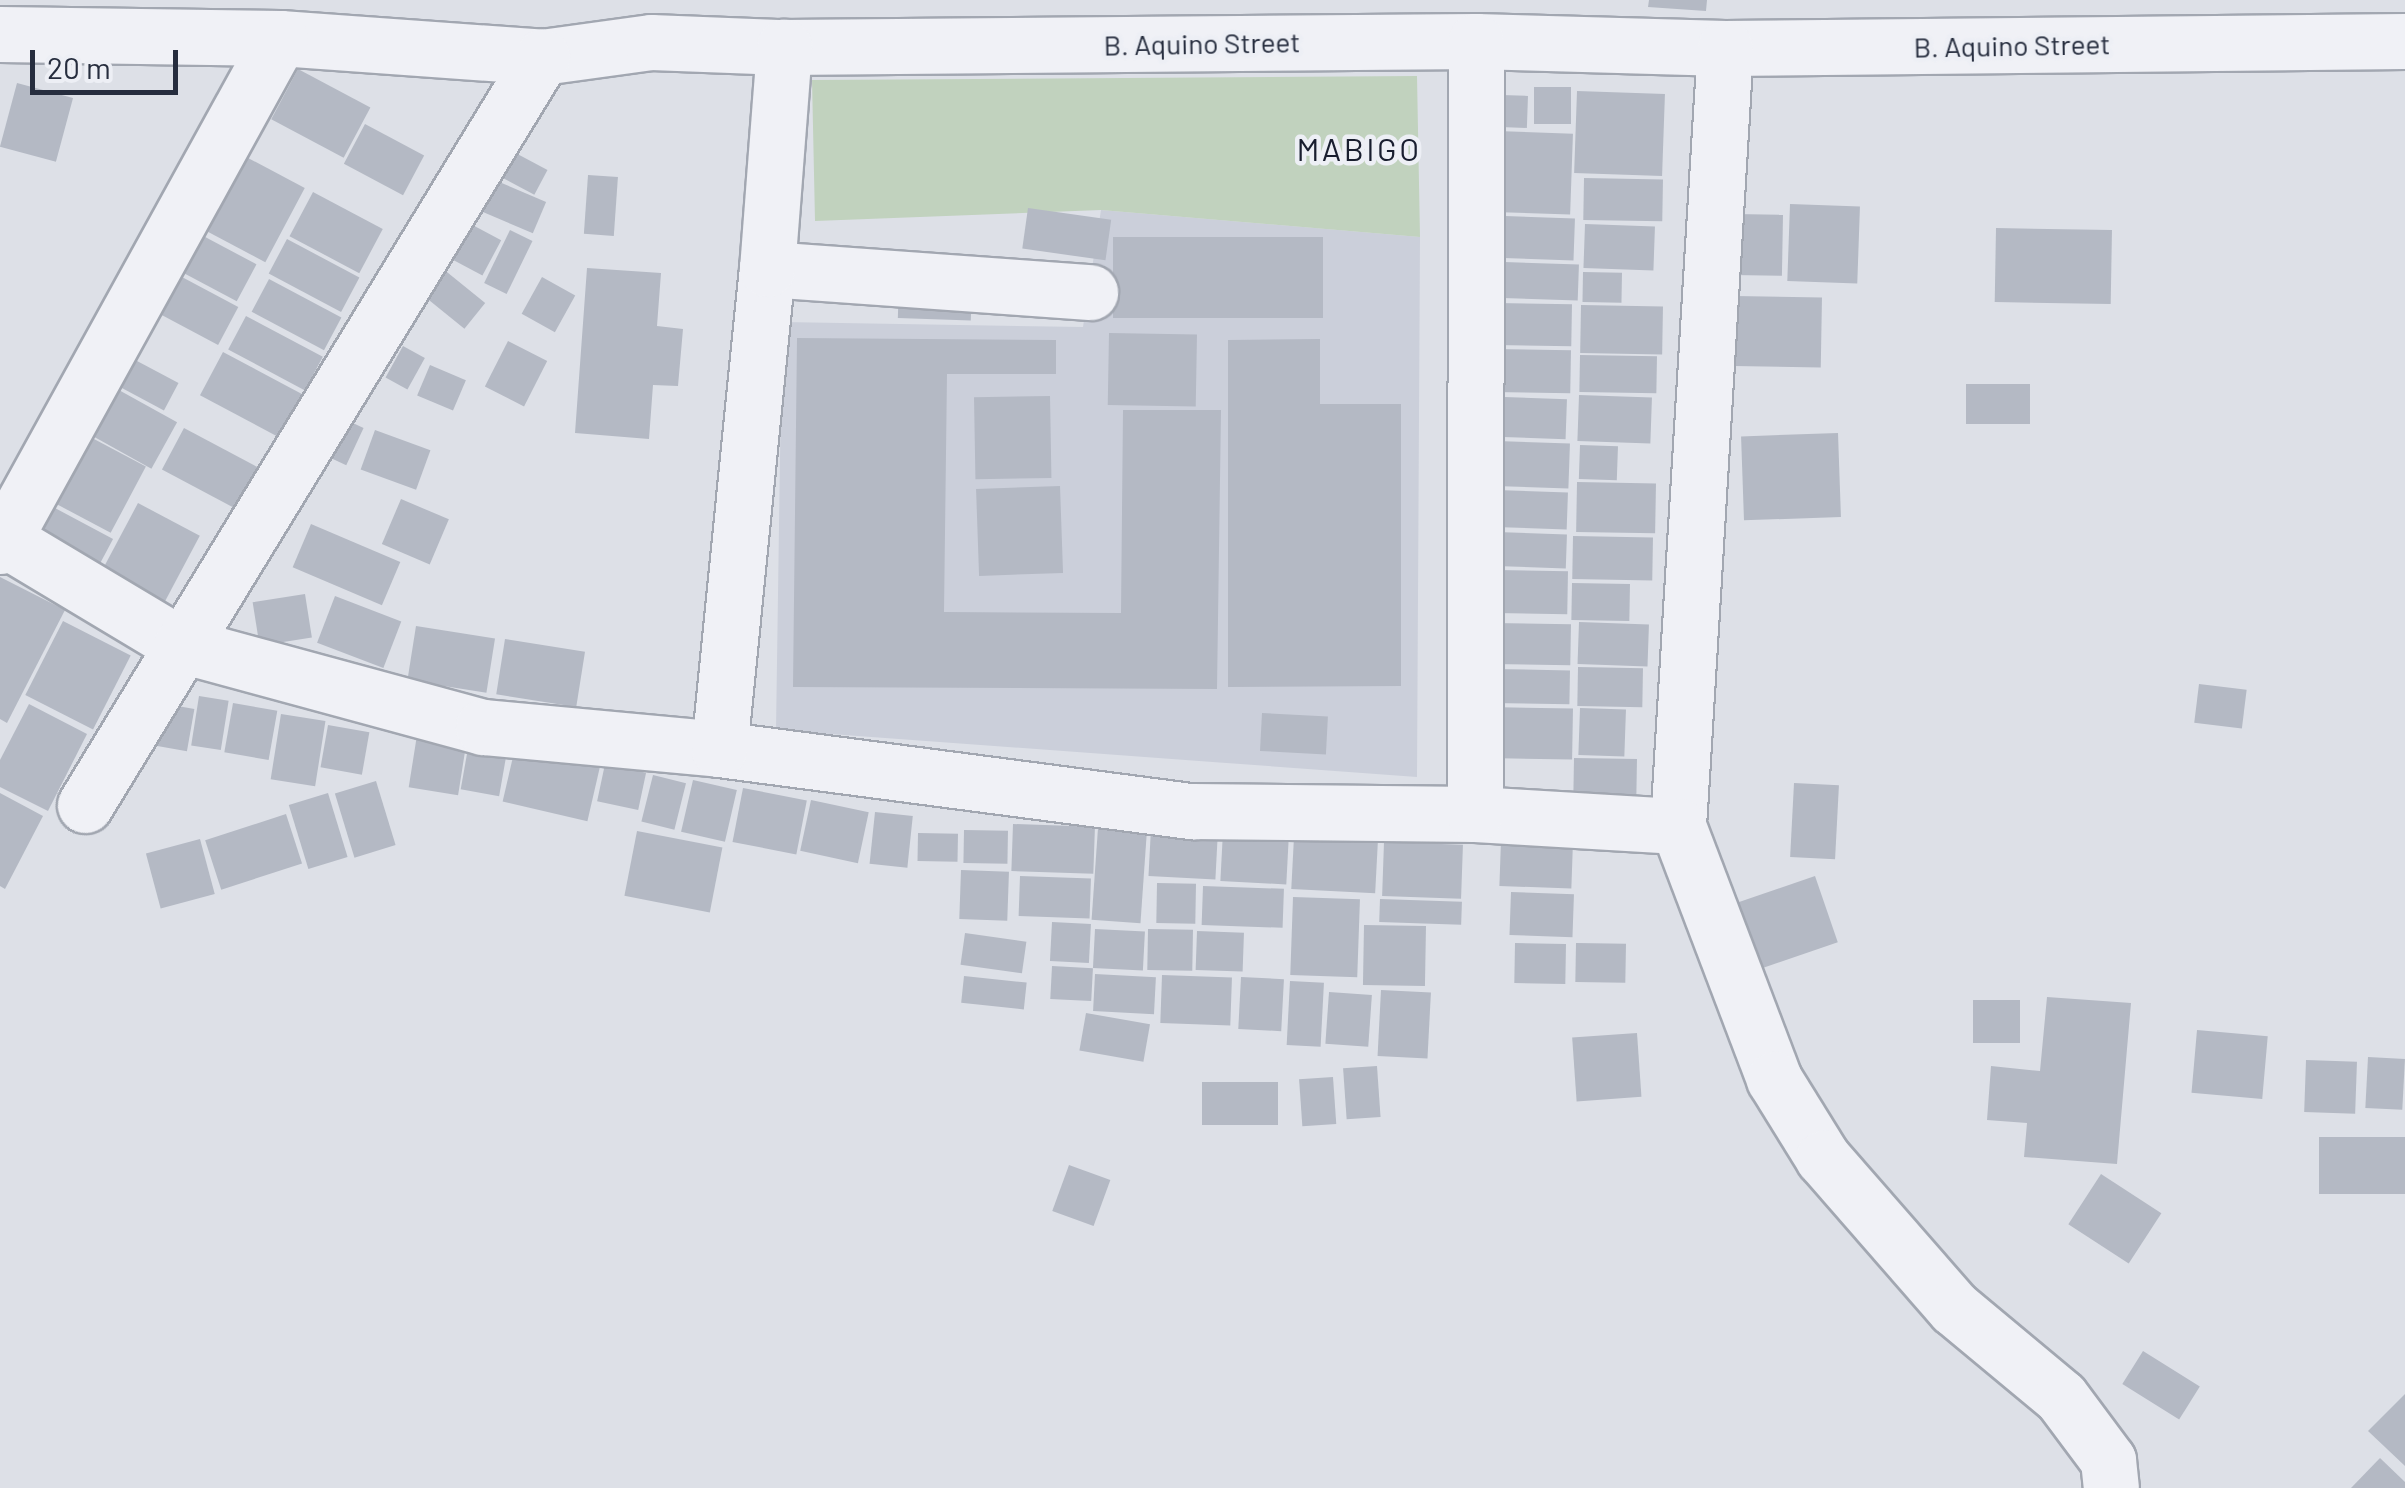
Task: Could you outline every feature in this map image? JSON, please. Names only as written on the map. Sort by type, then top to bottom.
[{"type":"street","name":"B. Aquino Street","points":[[0,34],[280,38],[542,57],[652,21],[784,47],[1476,41],[1725,48],[2405,41]]},
{"type":"street","points":[[280,38],[2,542],[182,645],[483,727],[719,748],[1194,810],[1475,814],[1678,826]]},
{"type":"street","points":[[1475,814],[1476,41]]},
{"type":"street","points":[[719,748],[768,270],[784,47]]},
{"type":"street","points":[[1725,48],[1678,826],[1774,1079],[1823,1158],[1954,1308],[2061,1397],[2108,1460],[2111,1488]]},
{"type":"street","points":[[85,805],[542,57]]},
{"type":"street","points":[[768,270],[1090,292]]},
{"type":"shaded area","points":[[1101,210],[1420,237],[1417,777],[776,730],[782,322],[1083,327]]},
{"type":"green space","points":[[1417,76],[1420,237],[1101,210],[815,221],[812,80]]},
{"type":"building","points":[[1649,0],[1707,0],[1706,11],[1648,7]]},
{"type":"building","points":[[298,69],[370,107],[344,158],[271,119]]},
{"type":"building","points":[[17,83],[73,98],[56,162],[0,147]]},
{"type":"building","points":[[1534,87],[1571,87],[1571,124],[1534,124]]},
{"type":"building","points":[[1577,91],[1665,94],[1662,176],[1574,173]]},
{"type":"building","points":[[1501,95],[1528,96],[1527,128],[1500,127]]},
{"type":"building","points":[[365,124],[424,155],[403,195],[344,164]]},
{"type":"building","points":[[1497,131],[1573,134],[1570,215],[1494,212]]},
{"type":"building","points":[[506,148],[547,170],[534,195],[493,173]]},
{"type":"building","points":[[235,151],[305,188],[265,262],[196,225]]},
{"type":"building","points":[[478,173],[546,202],[533,233],[465,204]]},
{"type":"building","points":[[588,175],[618,177],[614,236],[584,234]]},
{"type":"building","points":[[1584,178],[1663,179],[1662,221],[1583,220]]},
{"type":"building","points":[[313,192],[383,229],[359,273],[290,236]]},
{"type":"building","points":[[1790,204],[1860,206],[1857,283],[1787,281]]},
{"type":"building","points":[[1028,208],[1111,220],[1105,260],[1022,249]]},
{"type":"building","points":[[1734,214],[1783,215],[1782,276],[1733,275]]},
{"type":"building","points":[[1505,216],[1575,218],[1573,260],[1504,258]]},
{"type":"building","points":[[465,221],[501,240],[482,276],[446,256]]},
{"type":"building","points":[[1585,224],[1655,226],[1653,270],[1583,268]]},
{"type":"building","points":[[1996,228],[2112,230],[2111,304],[1995,302]]},
{"type":"building","points":[[192,230],[256,264],[237,301],[172,267]]},
{"type":"building","points":[[510,230],[532,241],[507,294],[484,283]]},
{"type":"building","points":[[1113,237],[1323,237],[1323,318],[1113,318]]},
{"type":"building","points":[[287,239],[359,277],[341,312],[269,273]]},
{"type":"building","points":[[1504,262],[1579,265],[1578,301],[1503,298]]},
{"type":"building","points":[[437,264],[485,303],[464,329],[416,290]]},
{"type":"building","points":[[165,268],[238,307],[218,345],[145,306]]},
{"type":"building","points":[[587,268],[661,273],[657,326],[683,329],[678,386],[653,385],[649,439],[575,433]]},
{"type":"building","points":[[1583,272],[1622,273],[1621,303],[1582,302]]},
{"type":"building","points":[[542,277],[575,295],[555,332],[522,314]]},
{"type":"building","points":[[269,279],[341,317],[324,350],[252,312]]},
{"type":"building","points":[[899,284],[972,287],[971,321],[898,318]]},
{"type":"building","points":[[1735,296],[1822,298],[1821,368],[1734,366]]},
{"type":"building","points":[[1496,303],[1572,304],[1571,346],[1495,345]]},
{"type":"building","points":[[1581,305],[1663,306],[1662,354],[1580,353]]},
{"type":"building","points":[[246,316],[323,357],[305,390],[228,350]]},
{"type":"building","points":[[1109,333],[1197,335],[1196,407],[1108,405]]},
{"type":"building","points":[[797,338],[1056,340],[1056,374],[947,374],[944,612],[1121,613],[1123,410],[1221,410],[1217,689],[793,687]]},
{"type":"building","points":[[1320,339],[1320,404],[1401,404],[1401,686],[1228,687],[1228,340]]},
{"type":"building","points":[[508,341],[547,361],[524,406],[485,386]]},
{"type":"building","points":[[403,346],[425,358],[407,390],[386,377]]},
{"type":"building","points":[[1493,349],[1571,350],[1570,393],[1492,392]]},
{"type":"building","points":[[223,352],[312,399],[289,443],[200,395]]},
{"type":"building","points":[[122,353],[179,383],[164,410],[107,380]]},
{"type":"building","points":[[1580,355],[1657,356],[1656,393],[1579,392]]},
{"type":"building","points":[[430,365],[466,380],[453,411],[417,395]]},
{"type":"building","points":[[108,384],[177,422],[151,469],[82,430]]},
{"type":"building","points":[[1966,384],[2030,384],[2030,424],[1966,424]]},
{"type":"building","points":[[1579,395],[1652,398],[1650,444],[1577,441]]},
{"type":"building","points":[[1050,396],[1051,478],[975,479],[974,397]]},
{"type":"building","points":[[1504,397],[1567,399],[1566,439],[1503,437]]},
{"type":"building","points":[[340,417],[364,428],[346,465],[323,454]]},
{"type":"building","points":[[184,428],[266,472],[244,513],[162,469]]},
{"type":"building","points":[[77,430],[146,467],[111,533],[42,496]]},
{"type":"building","points":[[375,430],[430,450],[416,490],[361,469]]},
{"type":"building","points":[[1838,433],[1841,517],[1744,520],[1741,436]]},
{"type":"building","points":[[1497,441],[1570,444],[1568,489],[1495,486]]},
{"type":"building","points":[[1580,445],[1618,446],[1617,480],[1579,479]]},
{"type":"building","points":[[1577,482],[1656,483],[1655,533],[1576,532]]},
{"type":"building","points":[[1060,486],[1063,573],[979,576],[976,489]]},
{"type":"building","points":[[1496,490],[1568,493],[1567,529],[1495,527]]},
{"type":"building","points":[[38,499],[113,539],[90,582],[15,542]]},
{"type":"building","points":[[401,499],[449,519],[430,564],[382,544]]},
{"type":"building","points":[[138,503],[200,536],[156,618],[94,585]]},
{"type":"building","points":[[311,524],[400,562],[382,605],[293,567]]},
{"type":"building","points":[[1497,532],[1567,534],[1566,568],[1496,566]]},
{"type":"building","points":[[1573,536],[1653,537],[1652,580],[1572,579]]},
{"type":"building","points":[[1496,570],[1568,571],[1567,614],[1495,613]]},
{"type":"building","points":[[0,577],[65,610],[7,723],[0,719]]},
{"type":"building","points":[[1572,583],[1630,584],[1629,621],[1571,620]]},
{"type":"building","points":[[305,594],[312,637],[260,646],[253,602]]},
{"type":"building","points":[[335,596],[401,621],[383,668],[317,643]]},
{"type":"building","points":[[63,621],[131,656],[93,729],[25,695]]},
{"type":"building","points":[[1579,622],[1649,624],[1647,666],[1578,664]]},
{"type":"building","points":[[1493,623],[1571,624],[1570,665],[1492,664]]},
{"type":"building","points":[[416,626],[495,639],[486,693],[407,680]]},
{"type":"building","points":[[505,639],[585,652],[576,707],[496,694]]},
{"type":"building","points":[[1578,667],[1643,668],[1642,707],[1577,706]]},
{"type":"building","points":[[1491,669],[1570,670],[1569,704],[1490,703]]},
{"type":"building","points":[[2199,684],[2247,690],[2242,729],[2194,723]]},
{"type":"building","points":[[199,696],[229,701],[221,750],[191,745]]},
{"type":"building","points":[[155,702],[194,709],[187,751],[148,744]]},
{"type":"building","points":[[233,703],[277,711],[269,760],[224,752]]},
{"type":"building","points":[[29,704],[87,734],[48,811],[0,787],[0,760]]},
{"type":"building","points":[[1488,707],[1573,708],[1572,759],[1487,758]]},
{"type":"building","points":[[1580,708],[1626,710],[1624,757],[1578,755]]},
{"type":"building","points":[[1262,713],[1328,716],[1326,754],[1260,751]]},
{"type":"building","points":[[281,714],[325,721],[315,786],[271,779]]},
{"type":"building","points":[[328,725],[369,732],[362,775],[321,767]]},
{"type":"building","points":[[417,735],[466,743],[458,795],[409,787]]},
{"type":"building","points":[[468,748],[506,755],[499,796],[461,789]]},
{"type":"building","points":[[515,748],[600,768],[587,821],[503,802]]},
{"type":"building","points":[[1574,758],[1637,759],[1636,803],[1573,802]]},
{"type":"building","points":[[605,764],[646,773],[638,810],[597,801]]},
{"type":"building","points":[[653,775],[686,783],[674,830],[641,822]]},
{"type":"building","points":[[693,780],[737,790],[725,842],[681,832]]},
{"type":"building","points":[[376,781],[396,845],[354,858],[335,794]]},
{"type":"building","points":[[1794,783],[1839,785],[1835,859],[1790,857]]},
{"type":"building","points":[[743,788],[807,800],[796,854],[733,842]]},
{"type":"building","points":[[0,793],[43,816],[5,889],[0,886]]},
{"type":"building","points":[[328,793],[348,857],[308,869],[289,805]]},
{"type":"building","points":[[811,800],[869,812],[858,863],[800,851]]},
{"type":"building","points":[[875,812],[913,816],[907,868],[870,864]]},
{"type":"building","points":[[286,814],[302,863],[221,890],[205,840]]},
{"type":"building","points":[[1013,824],[1095,827],[1093,874],[1011,871]]},
{"type":"building","points":[[1098,828],[1147,831],[1140,923],[1092,920]]},
{"type":"building","points":[[1151,828],[1218,832],[1215,879],[1148,876]]},
{"type":"building","points":[[964,830],[1008,831],[1007,864],[963,863]]},
{"type":"building","points":[[637,831],[722,848],[710,912],[624,896]]},
{"type":"building","points":[[1223,831],[1289,834],[1286,884],[1220,881]]},
{"type":"building","points":[[918,833],[958,834],[958,862],[918,861]]},
{"type":"building","points":[[1294,837],[1378,841],[1375,893],[1291,889]]},
{"type":"building","points":[[200,839],[215,894],[161,909],[146,853]]},
{"type":"building","points":[[1501,840],[1573,843],[1571,888],[1499,886]]},
{"type":"building","points":[[1384,842],[1463,845],[1461,899],[1382,896]]},
{"type":"building","points":[[961,870],[1009,872],[1007,921],[959,919]]},
{"type":"building","points":[[1020,876],[1091,878],[1090,918],[1019,916]]},
{"type":"building","points":[[1815,876],[1838,942],[1761,969],[1738,902]]},
{"type":"building","points":[[1157,883],[1196,884],[1195,924],[1156,923]]},
{"type":"building","points":[[1203,886],[1284,889],[1283,928],[1202,925]]},
{"type":"building","points":[[1511,892],[1574,894],[1572,937],[1509,935]]},
{"type":"building","points":[[1293,897],[1360,899],[1357,977],[1290,975]]},
{"type":"building","points":[[1380,899],[1462,902],[1461,925],[1379,922]]},
{"type":"building","points":[[1052,922],[1091,924],[1089,963],[1050,961]]},
{"type":"building","points":[[1364,925],[1426,926],[1425,986],[1363,985]]},
{"type":"building","points":[[1095,929],[1145,932],[1143,971],[1093,968]]},
{"type":"building","points":[[1148,929],[1193,930],[1192,971],[1147,970]]},
{"type":"building","points":[[1197,931],[1244,933],[1243,972],[1196,970]]},
{"type":"building","points":[[965,933],[1026,942],[1022,973],[961,965]]},
{"type":"building","points":[[1515,943],[1566,944],[1565,984],[1514,983]]},
{"type":"building","points":[[1576,943],[1626,944],[1625,983],[1575,982]]},
{"type":"building","points":[[1052,966],[1093,968],[1091,1001],[1050,999]]},
{"type":"building","points":[[1095,974],[1156,977],[1154,1014],[1093,1011]]},
{"type":"building","points":[[1162,975],[1232,977],[1230,1025],[1160,1023]]},
{"type":"building","points":[[964,976],[1027,983],[1024,1009],[961,1003]]},
{"type":"building","points":[[1241,977],[1284,979],[1281,1031],[1238,1029]]},
{"type":"building","points":[[1290,981],[1324,983],[1321,1047],[1287,1045]]},
{"type":"building","points":[[1381,990],[1431,993],[1427,1059],[1378,1056]]},
{"type":"building","points":[[1329,992],[1372,995],[1368,1047],[1325,1044]]},
{"type":"building","points":[[2047,997],[2131,1003],[2117,1164],[2024,1157],[2027,1123],[1987,1120],[1991,1066],[2040,1071]]},
{"type":"building","points":[[1973,1000],[2020,1000],[2020,1043],[1973,1043]]},
{"type":"building","points":[[1086,1013],[1150,1024],[1143,1062],[1079,1050]]},
{"type":"building","points":[[2197,1030],[2268,1036],[2262,1099],[2192,1093]]},
{"type":"building","points":[[1637,1033],[1641,1097],[1577,1101],[1572,1038]]},
{"type":"building","points":[[2368,1057],[2405,1059],[2402,1110],[2365,1108]]},
{"type":"building","points":[[2306,1060],[2357,1062],[2355,1114],[2304,1112]]},
{"type":"building","points":[[1377,1066],[1381,1117],[1347,1119],[1343,1068]]},
{"type":"building","points":[[1333,1077],[1336,1124],[1302,1126],[1299,1079]]},
{"type":"building","points":[[1202,1082],[1278,1082],[1278,1125],[1202,1125]]},
{"type":"building","points":[[2319,1137],[2405,1137],[2405,1194],[2319,1194]]},
{"type":"building","points":[[1069,1165],[1110,1180],[1094,1226],[1052,1211]]},
{"type":"building","points":[[2101,1174],[2161,1213],[2129,1264],[2068,1224]]},
{"type":"building","points":[[2143,1351],[2200,1387],[2179,1420],[2122,1384]]},
{"type":"building","points":[[2405,1394],[2405,1466],[2368,1431]]},
{"type":"building","points":[[2380,1458],[2405,1482],[2405,1488],[2351,1488]]},
{"type":"district","name":"MABIGO","points":[[1359,148]]}]
